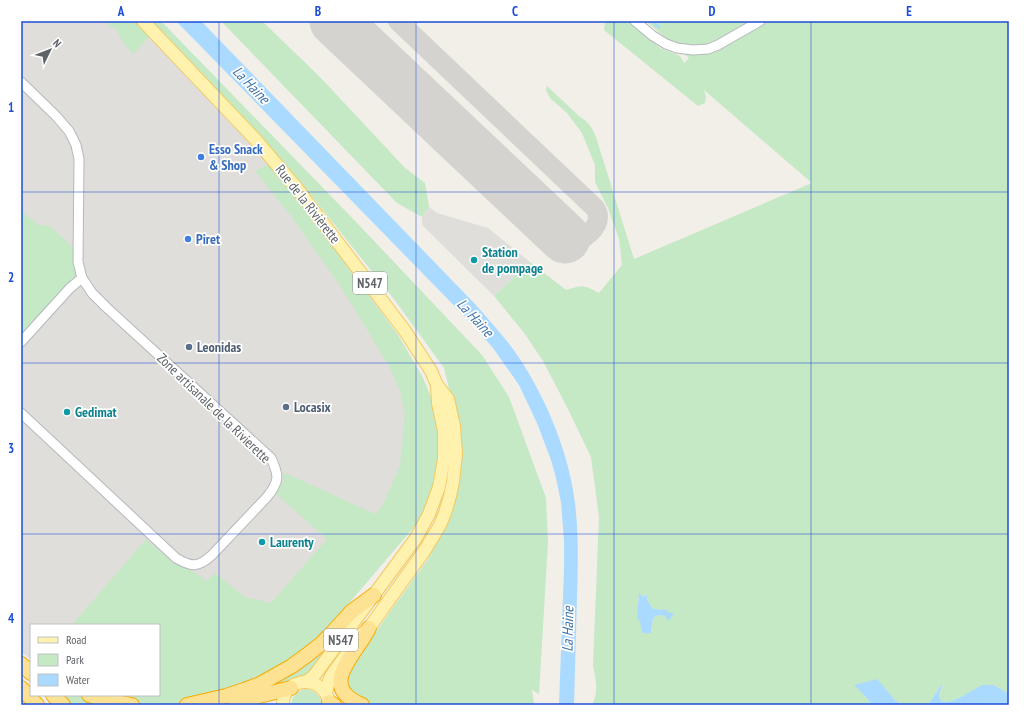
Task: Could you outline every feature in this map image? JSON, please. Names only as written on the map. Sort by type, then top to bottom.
[{"type":"highway","points":[[187,705],[226,696],[244,690],[260,684],[292,666],[321,644],[351,612],[374,595]]},
{"type":"highway","points":[[362,705],[347,697],[342,690],[340,681],[343,670],[365,637],[369,628]]},
{"type":"highway","points":[[21,658],[30,664]]},
{"type":"highway","points":[[21,664],[30,672]]},
{"type":"highway","points":[[21,688],[37,705]]},
{"type":"highway","points":[[218,705],[291,688]]},
{"type":"highway","points":[[54,696],[62,705]]},
{"type":"highway","points":[[92,696],[132,705]]},
{"type":"main road","name":"Rue de la Rivièrette","points":[[143,21],[252,135],[295,186],[405,331],[423,358],[437,385]]},
{"type":"main road","name":"N547","points":[[306,682],[320,669],[416,538],[432,507],[439,487],[443,466],[444,445],[444,431],[438,403],[437,385]]},
{"type":"main road","name":"N547","points":[[330,701],[328,681],[331,676],[361,635],[369,628],[426,550],[445,513],[454,476],[456,454],[454,426],[448,399],[437,385]]},
{"type":"main road","name":"N547","points":[[291,688],[297,684],[306,682],[314,683],[319,685],[330,701]]},
{"type":"main road","points":[[283,705],[285,696],[291,688]]},
{"type":"street","points":[[635,21],[666,44],[677,48],[693,50],[708,49],[718,45],[760,21]]},
{"type":"street","name":"Zone artisanale de la Rivierette","points":[[21,82],[69,131],[76,145],[79,159],[78,262],[82,278],[92,293],[106,307],[271,458],[276,471],[277,482],[267,497],[212,555],[198,565],[188,564],[176,558],[21,413]]},
{"type":"street","points":[[21,342],[70,288],[82,278]]},
{"type":"shaded area","points":[[21,21],[135,21],[269,164],[310,216],[398,335],[423,378],[429,503],[420,520],[398,545],[246,683],[160,695],[160,624],[30,624],[30,658],[21,652]]},
{"type":"shaded area","points":[[429,207],[437,213],[488,228],[530,262],[494,296],[422,225],[422,217]]},
{"type":"shaded area","points":[[122,696],[154,696],[133,699]]},
{"type":"green space","points":[[105,21],[135,21],[150,36],[133,54],[124,44],[116,28],[111,27]]},
{"type":"green space","points":[[150,21],[161,21],[358,224],[482,355],[509,397],[546,498],[548,542],[539,694],[532,690],[534,705],[374,705],[357,699],[346,685],[349,669],[428,559],[455,501],[461,438],[444,368],[394,299],[310,194],[261,138]]},
{"type":"green space","points":[[221,21],[262,21],[320,77],[405,168],[425,183],[429,207],[422,217],[397,203]]},
{"type":"green space","points":[[605,21],[628,21],[660,48],[680,56],[684,63],[689,58],[646,21],[1009,21],[1009,694],[994,685],[952,701],[942,702],[939,696],[941,684],[928,705],[901,705],[876,679],[865,696],[872,705],[592,705],[596,695],[596,681],[593,666],[599,517],[591,457],[543,361],[525,334],[494,296],[530,262],[566,290],[576,287],[583,287],[590,288],[599,293],[622,265],[619,239],[608,208],[595,182],[595,165],[582,133],[567,113],[550,98],[546,90],[547,86],[586,121],[593,131],[634,259],[812,183],[704,90],[706,97],[705,103],[698,106],[604,30]],"holes":[[[646,595],[647,600],[653,609],[667,610],[666,617],[662,615],[656,616],[653,618],[651,633],[642,633],[638,598]]]},
{"type":"green space","points":[[269,164],[310,216],[398,335],[423,378],[436,408],[441,453],[438,477],[420,520],[334,621],[319,653],[323,657],[312,671],[285,683],[249,695],[255,705],[125,705],[132,699],[122,696],[160,696],[160,624],[73,624],[146,539],[173,563],[194,572],[206,581],[215,573],[245,597],[271,603],[327,539],[275,493],[283,482],[283,472],[375,514],[383,505],[400,466],[405,414],[400,391],[390,368],[341,287],[291,216],[255,171]]},
{"type":"green space","points":[[21,210],[38,225],[49,225],[73,248],[79,280],[21,343]]},
{"type":"green space","points":[[306,689],[317,694],[322,705],[291,705],[292,699],[296,694]]},
{"type":"green space","points":[[63,696],[82,696],[108,705],[72,705]]},
{"type":"water","name":"La Haine","points":[[176,21],[201,21],[474,303],[513,349],[534,382],[552,419],[566,458],[576,508],[578,559],[574,705],[559,705],[564,570],[564,540],[561,502],[551,460],[537,423],[519,385],[493,348],[475,327]]},
{"type":"water","points":[[639,593],[643,597],[647,595],[647,600],[653,609],[668,610],[668,612],[674,614],[668,621],[666,617],[662,615],[653,618],[651,633],[642,633],[640,622],[637,617]]},
{"type":"water","points":[[877,679],[901,705],[872,705],[854,685]]},
{"type":"water","points":[[942,683],[939,696],[942,702],[952,701],[982,685],[994,685],[1009,694],[1009,705],[928,705]]},
{"type":"waterway","points":[[652,21],[659,27]]},
{"type":"taxiway","points":[[398,21],[595,208],[598,217],[596,225],[590,233],[574,241],[565,238]]},
{"type":"runway","points":[[335,21],[565,238]]},
{"type":"place","name":"Esso Snack & Shop","points":[[201,157]]},
{"type":"place","name":"Piret","points":[[188,239]]},
{"type":"place","name":"Station de pompage","points":[[474,260]]},
{"type":"place","name":"Leonidas","points":[[189,347]]},
{"type":"place","name":"Locasix","points":[[286,407]]},
{"type":"place","name":"Gedimat","points":[[67,412]]},
{"type":"place","name":"Laurenty","points":[[262,542]]}]
